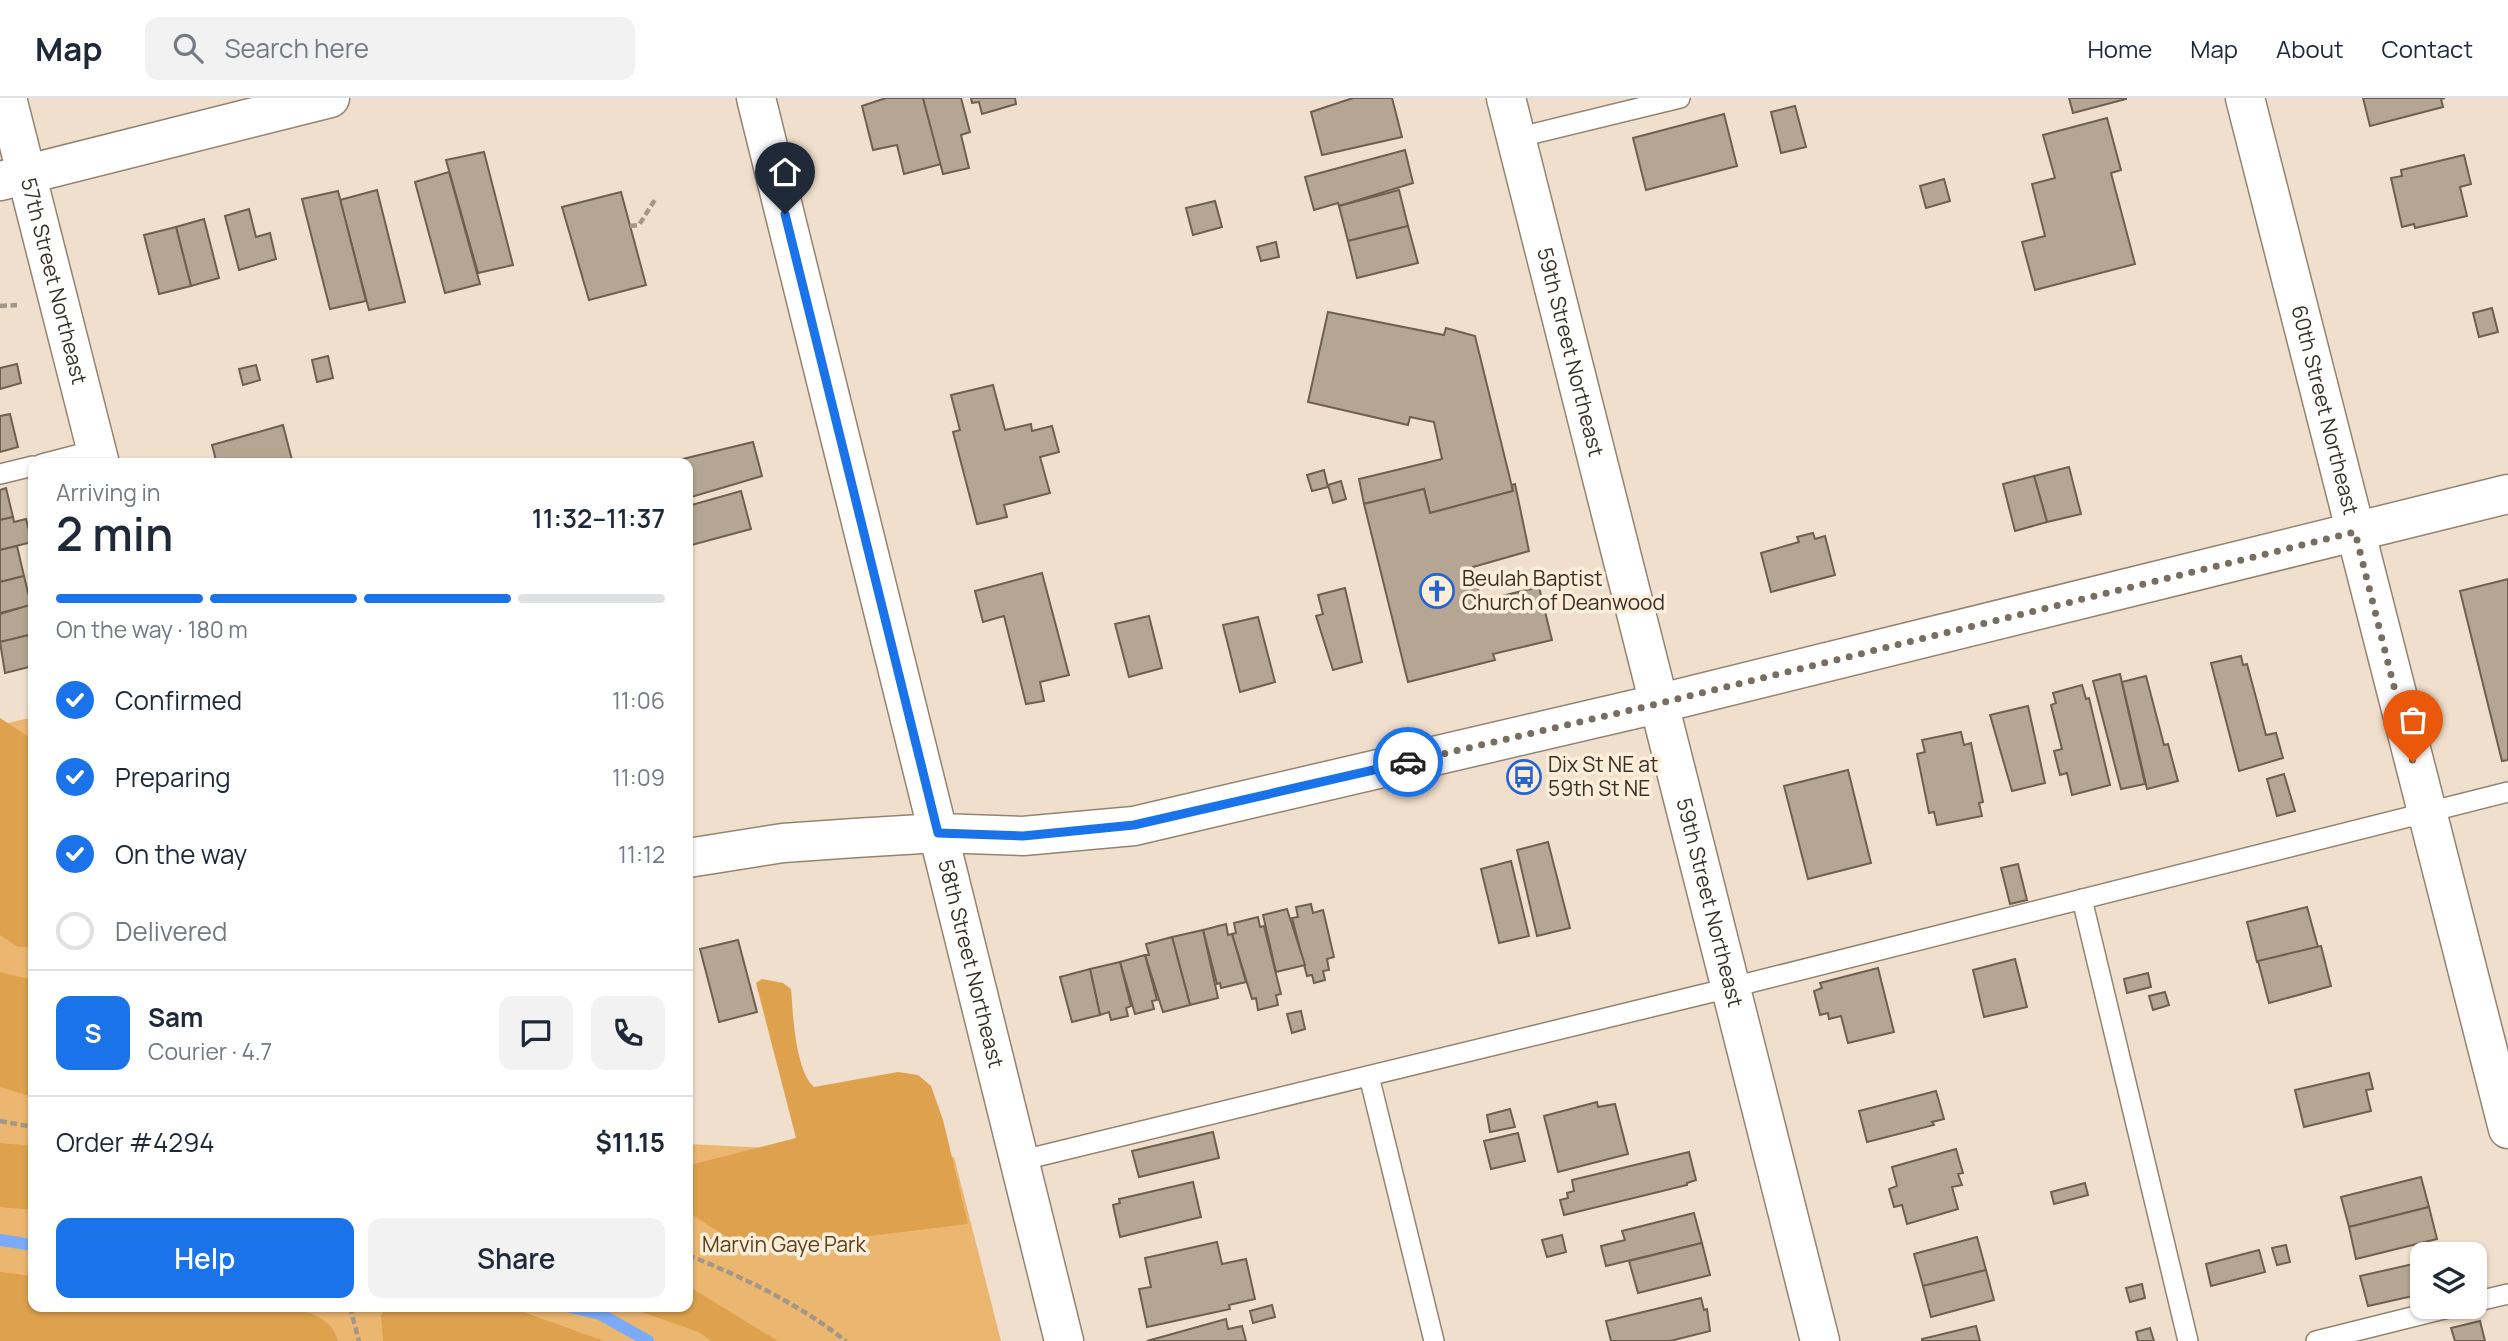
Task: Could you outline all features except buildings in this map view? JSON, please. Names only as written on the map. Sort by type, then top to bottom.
[{"type":"street","name":"57th Street Northeast","points":[[7,98],[13,177],[98,457]]},
{"type":"street","points":[[13,177],[330,98]]},
{"type":"street","name":"58th Street Northeast","points":[[756,98],[1064,1341]]},
{"type":"street","name":"59th Street Northeast","points":[[1506,98],[1820,1341]]},
{"type":"street","name":"60th Street Northeast","points":[[2245,98],[2508,1129]]},
{"type":"street","points":[[693,857],[783,843],[938,833],[1023,836],[1134,825],[1657,704],[2508,494]]},
{"type":"lane","points":[[1516,138],[1680,98]]},
{"type":"lane","points":[[0,474],[28,467]]},
{"type":"lane","points":[[1019,1161],[1729,988],[2508,792]]},
{"type":"lane","points":[[2082,899],[2188,1341]]},
{"type":"lane","points":[[1369,1076],[1434,1341]]},
{"type":"lane","points":[[2487,1299],[2508,1294]]},
{"type":"lane","points":[[2316,1341],[2410,1318]]},
{"type":"path","points":[[630,226],[639,225],[656,198]]},
{"type":"path","points":[[0,306],[17,304]]},
{"type":"path","points":[[0,1121],[28,1126]]},
{"type":"path","points":[[693,1257],[757,1283],[815,1317],[846,1341]]},
{"type":"path","points":[[351,1312],[359,1341]]},
{"type":"green space","points":[[0,718],[28,737],[28,947],[18,947],[0,935]]},
{"type":"green space","points":[[28,718],[28,1284],[0,1283],[0,725]]},
{"type":"green space","points":[[0,972],[28,979],[28,1095],[0,1087]]},
{"type":"green space","points":[[762,979],[783,983],[791,989],[799,1055],[814,1087],[898,1072],[918,1075],[931,1086],[943,1120],[968,1224],[754,1250],[745,1249],[693,1215],[693,1163],[796,1138],[756,983]]},
{"type":"green space","points":[[0,1143],[28,1146],[28,1210],[0,1207]]},
{"type":"green space","name":"Marvin Gaye Park","points":[[693,1144],[954,1157],[1001,1341],[169,1341],[171,1312],[693,1312]]},
{"type":"green space","points":[[0,1272],[28,1275],[28,1312],[303,1312],[324,1320],[335,1332],[338,1341],[0,1341]]},
{"type":"green space","points":[[693,1289],[778,1341],[711,1341],[699,1332],[641,1312],[693,1312]]},
{"type":"green space","points":[[384,1312],[523,1312],[604,1341],[383,1341],[381,1315]]},
{"type":"waterway","points":[[0,1240],[28,1244]]},
{"type":"waterway","points":[[592,1312],[648,1341]]},
{"type":"way so far","points":[[1408,762],[1657,704],[2355,532],[2413,762]]},
{"type":"place","name":"Beulah Baptist Church of Deanwood","points":[[1437,591]]},
{"type":"place","name":"Dix St NE at 59th St NE","points":[[1524,777]]},
{"type":"route","points":[[785,214],[938,833],[1023,836],[1134,825],[1408,762]]}]
